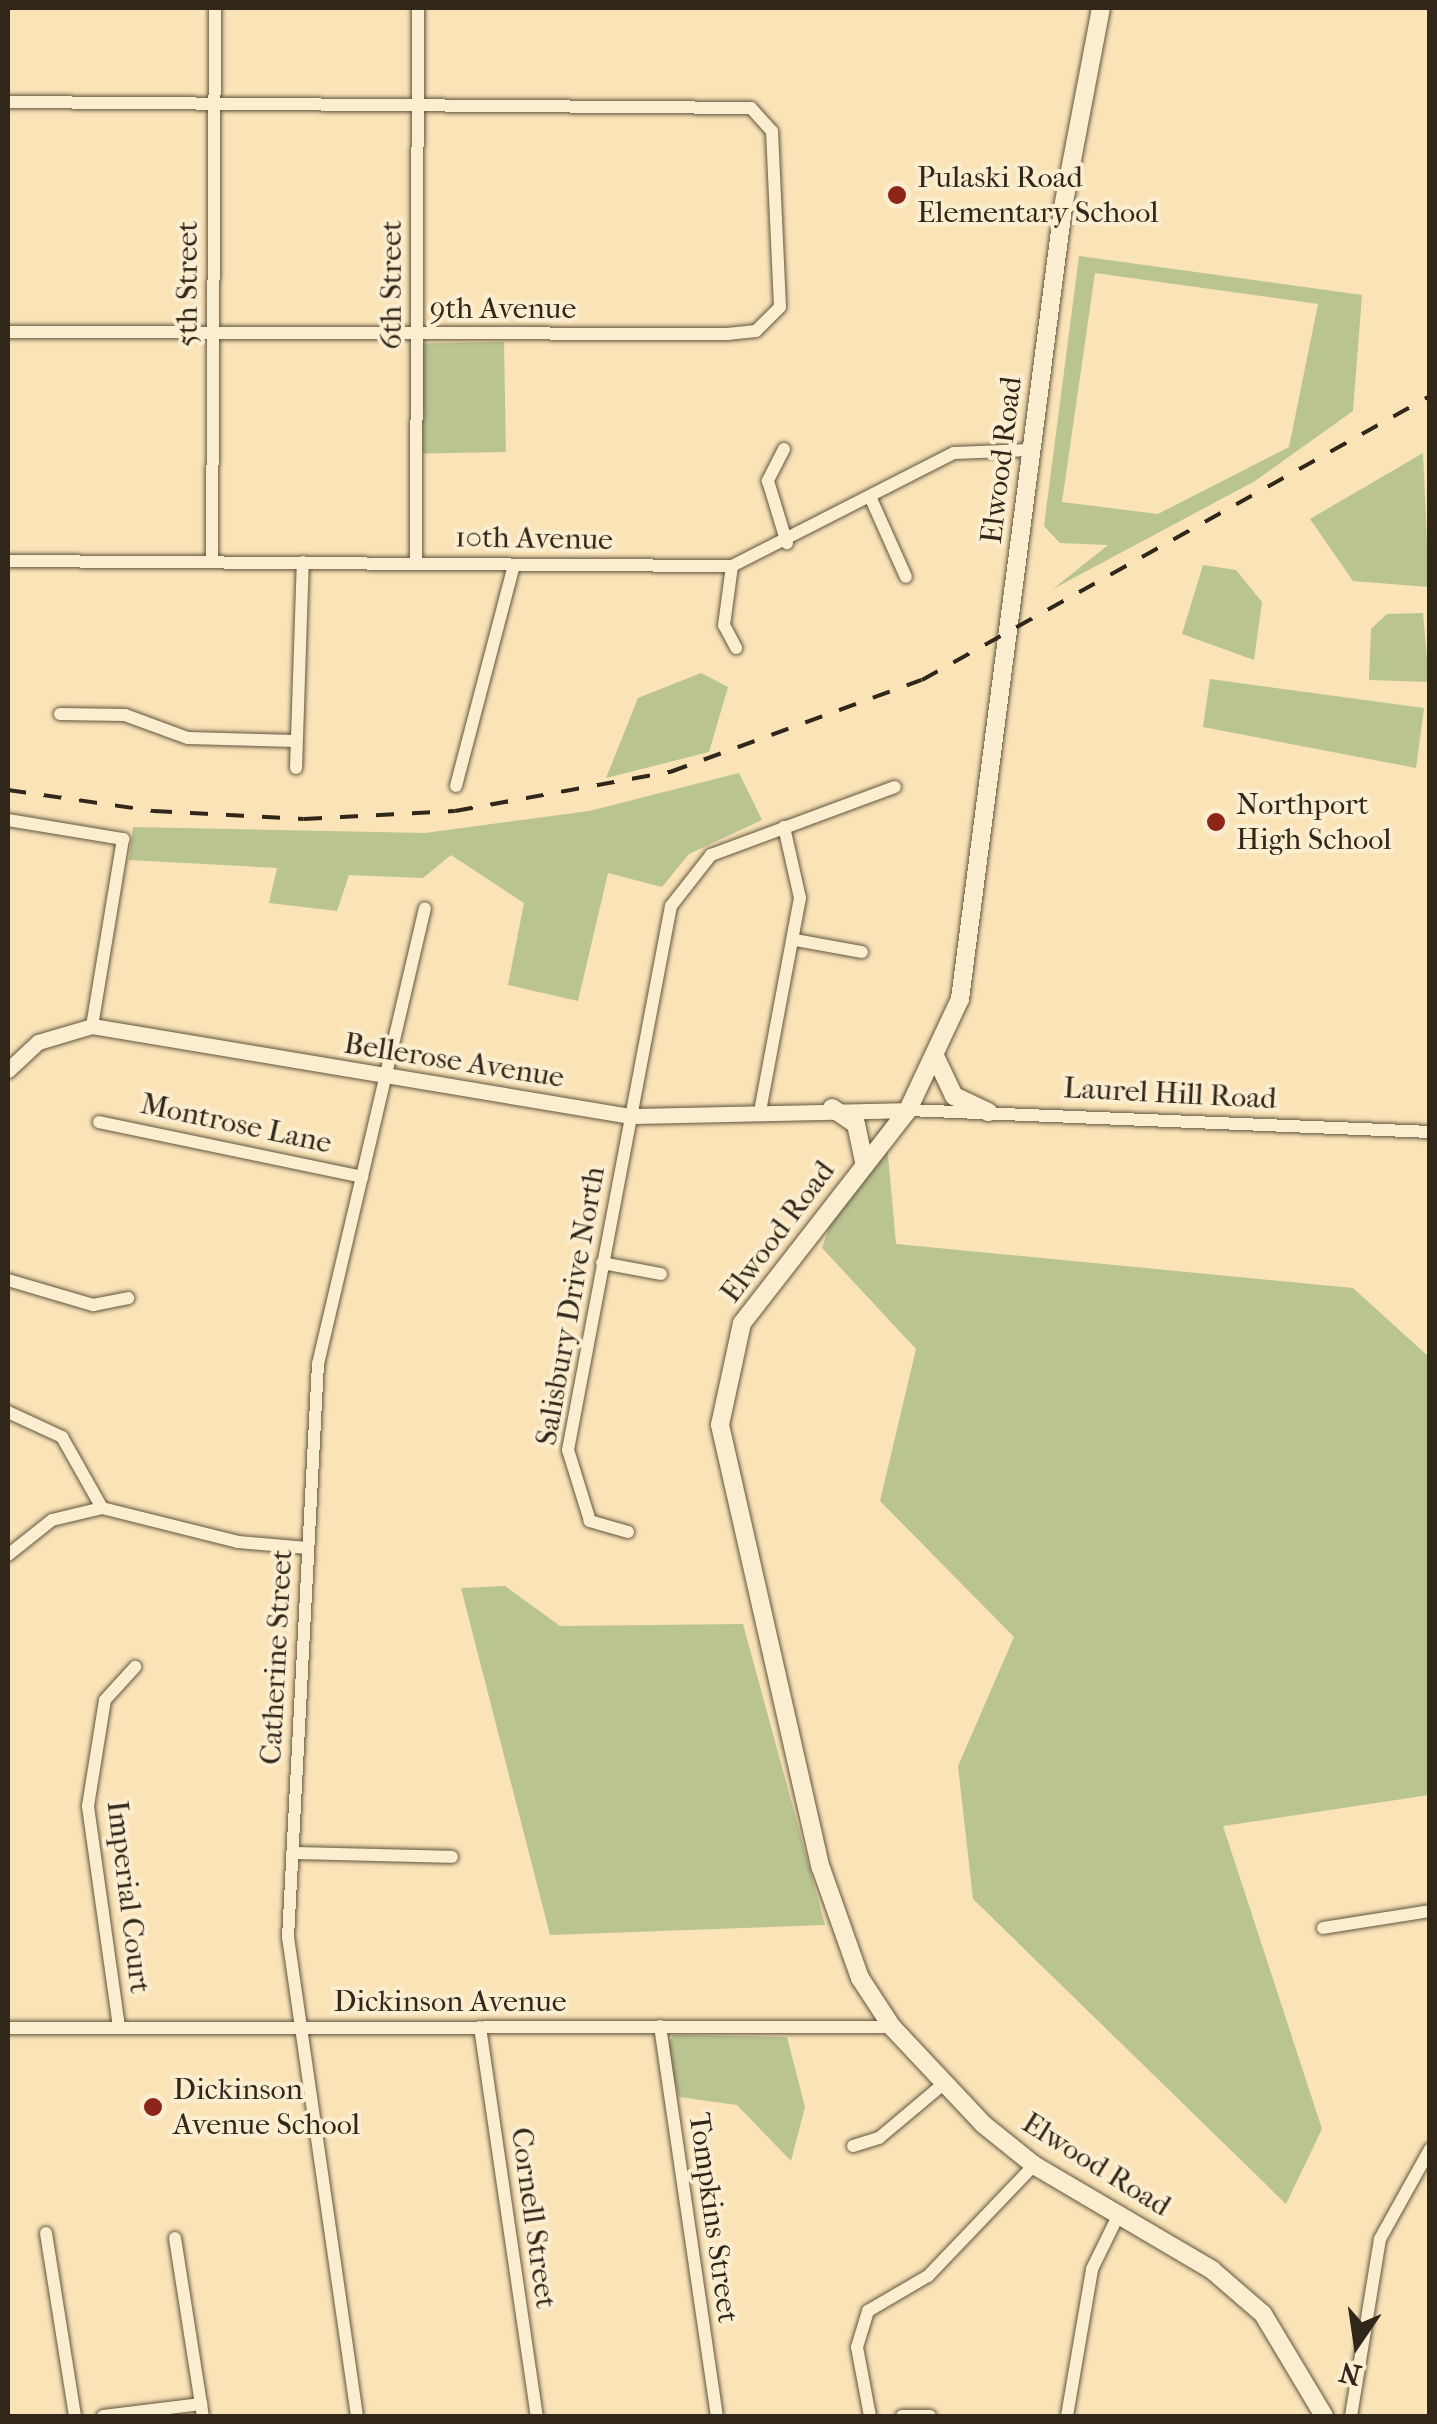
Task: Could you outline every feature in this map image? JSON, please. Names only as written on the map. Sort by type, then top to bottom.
[{"type":"main road","name":"Elwood Road","points":[[1101,8],[1030,450],[974,934],[936,1058],[908,1110],[742,1323],[720,1425],[820,1868],[860,1978],[892,2028],[941,2086],[1034,2165],[1212,2270],[1263,2314],[1324,2416]]},
{"type":"main road","points":[[936,1058],[954,1096],[989,1112]]},
{"type":"main road","points":[[832,1108],[856,1124],[864,1163]]},
{"type":"street","name":"5th Street","points":[[212,562],[215,8]]},
{"type":"street","name":"6th Street","points":[[416,562],[418,8]]},
{"type":"street","points":[[8,102],[417,104]]},
{"type":"street","name":"9th Avenue","points":[[8,332],[727,334],[756,331],[780,308],[772,131],[751,108],[417,104]]},
{"type":"street","points":[[784,449],[768,481],[786,543]]},
{"type":"street","name":"10th Avenue","points":[[8,560],[732,566],[872,501],[954,453],[1030,450]]},
{"type":"street","points":[[872,501],[906,577]]},
{"type":"street","points":[[296,768],[302,562]]},
{"type":"street","points":[[456,786],[514,565]]},
{"type":"street","points":[[732,566],[724,625],[736,648]]},
{"type":"street","points":[[60,714],[125,715],[188,738],[295,742]]},
{"type":"street","name":"Salisbury Drive North","points":[[628,1532],[590,1521],[570,1477],[570,1421],[681,884],[710,855],[895,786]]},
{"type":"street","points":[[8,820],[123,838],[92,1026]]},
{"type":"street","points":[[760,1106],[795,940],[801,871],[784,827]]},
{"type":"street","name":"Catherine Street","points":[[358,2416],[288,1942],[318,1364],[388,1079],[425,908]]},
{"type":"street","points":[[795,940],[862,952]]},
{"type":"street","name":"Bellerose Avenue","points":[[8,1070],[38,1042],[92,1026],[388,1079],[630,1116],[760,1106],[908,1110]]},
{"type":"street","name":"Laurel Hill Road","points":[[908,1110],[1430,1132]]},
{"type":"street","name":"Montrose Lane","points":[[100,1122],[362,1177]]},
{"type":"street","points":[[602,1263],[661,1274]]},
{"type":"street","points":[[8,1280],[93,1306],[128,1298]]},
{"type":"street","points":[[8,1412],[62,1438],[102,1508]]},
{"type":"street","points":[[8,1553],[52,1520],[102,1508],[238,1542],[308,1548]]},
{"type":"street","name":"Imperial Court","points":[[120,2027],[88,1806],[104,1700],[136,1667]]},
{"type":"street","points":[[292,1853],[452,1857]]},
{"type":"street","points":[[1323,1928],[1430,1912]]},
{"type":"street","name":"Cornell Street","points":[[480,2026],[537,2416]]},
{"type":"street","name":"Tompkins Street","points":[[660,2026],[717,2416]]},
{"type":"street","name":"Dickinson Avenue","points":[[8,2028],[892,2028]]},
{"type":"street","points":[[853,2146],[879,2138],[941,2086]]},
{"type":"street","points":[[1352,2416],[1380,2239],[1430,2149]]},
{"type":"street","points":[[870,2416],[858,2347],[868,2311],[928,2276],[1034,2165]]},
{"type":"street","points":[[1067,2416],[1092,2269],[1118,2216]]},
{"type":"street","points":[[46,2233],[74,2416]]},
{"type":"street","points":[[103,2416],[202,2410],[175,2238]]},
{"type":"street","points":[[902,2416],[930,2416]]},
{"type":"green space","points":[[1079,256],[1362,295],[1353,411],[1255,481],[1053,589],[1108,545],[1060,543],[1044,526]],"holes":[[[1095,273],[1318,304],[1289,447],[1158,514],[1062,502]]]},
{"type":"green space","points":[[504,342],[506,452],[423,453],[421,343]]},
{"type":"green space","points":[[1423,453],[1429,587],[1353,581],[1310,519]]},
{"type":"green space","points":[[1203,565],[1236,570],[1262,602],[1254,660],[1182,634]]},
{"type":"green space","points":[[1423,613],[1429,682],[1369,680],[1371,629],[1387,614]]},
{"type":"green space","points":[[701,673],[728,687],[709,752],[606,778],[638,698]]},
{"type":"green space","points":[[1210,679],[1424,708],[1416,768],[1203,727]]},
{"type":"green space","points":[[739,773],[762,820],[689,854],[662,887],[608,873],[578,1001],[508,985],[524,903],[451,855],[423,878],[349,875],[337,911],[269,903],[277,868],[129,860],[133,827],[425,833],[589,811]]},
{"type":"green space","points":[[885,1122],[896,1244],[1353,1288],[1429,1357],[1429,1795],[1223,1826],[1322,2129],[1286,2204],[973,1899],[958,1766],[1014,1637],[880,1501],[916,1349],[822,1248],[846,1177]]},
{"type":"green space","points":[[505,1586],[560,1626],[743,1624],[825,1925],[550,1935],[461,1588]]},
{"type":"green space","points":[[673,2035],[787,2037],[805,2107],[791,2161],[737,2105],[679,2097],[666,2050]]},
{"type":"railway","points":[[8,790],[154,811],[304,819],[455,811],[670,772],[922,680],[1430,396]]},
{"type":"place","name":"Pulaski Road Elementary School","points":[[897,195]]},
{"type":"place","name":"Northport High School","points":[[1216,822]]},
{"type":"place","name":"Dickinson Avenue School","points":[[153,2107]]}]
